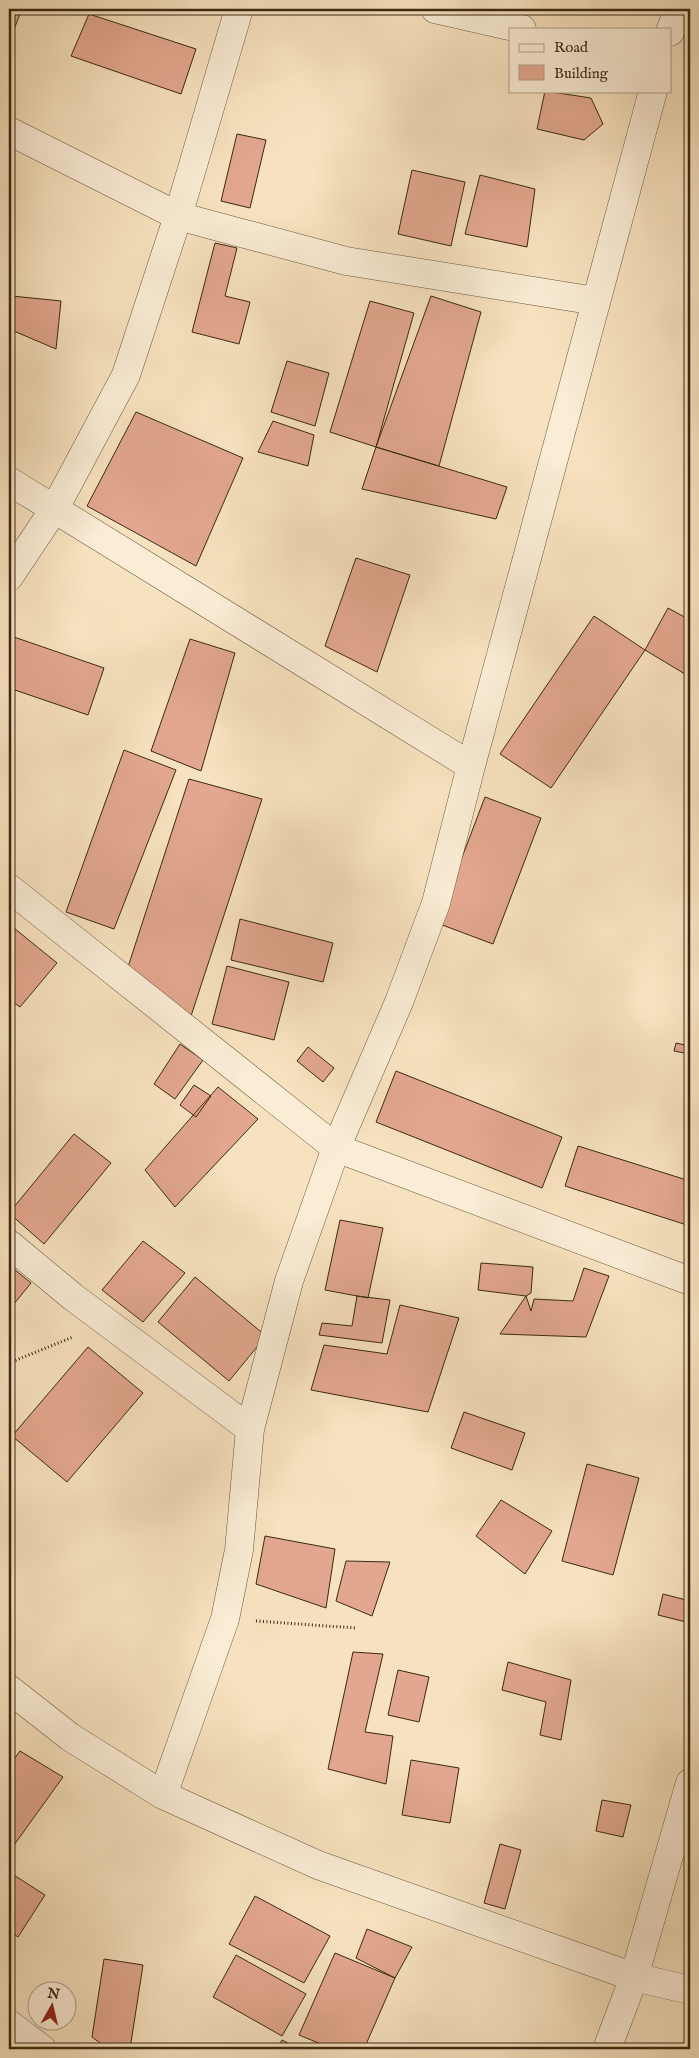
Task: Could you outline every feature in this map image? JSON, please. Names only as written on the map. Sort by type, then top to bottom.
[{"type":"street","points":[[9,577],[55,508],[126,375],[178,216],[239,9]]},
{"type":"street","points":[[436,9],[518,28]]},
{"type":"street","points":[[671,28],[678,9]]},
{"type":"street","points":[[163,1795],[226,1619],[239,1550],[250,1429],[289,1281],[336,1148],[399,1002],[436,903],[470,766],[653,92]]},
{"type":"street","points":[[9,131],[178,216],[346,261],[596,300]]},
{"type":"street","points":[[9,481],[470,766]]},
{"type":"street","points":[[9,888],[336,1148],[690,1281]]},
{"type":"street","points":[[9,1244],[73,1297],[250,1429]]},
{"type":"street","points":[[9,1688],[70,1736],[163,1795],[318,1865],[634,1977],[690,1990]]},
{"type":"street","points":[[607,2049],[634,1977],[690,1783]]},
{"type":"street","points":[[9,2024],[42,2049]]},
{"type":"path","points":[[9,1363],[85,1332],[103,1319]]},
{"type":"path","points":[[226,1619],[356,1628]]},
{"type":"building","points":[[9,9],[22,9],[9,42]]},
{"type":"building","points":[[89,14],[196,49],[181,94],[71,56]]},
{"type":"building","points":[[545,92],[591,98],[603,124],[584,140],[537,129]]},
{"type":"building","points":[[237,134],[266,140],[250,208],[221,201]]},
{"type":"building","points":[[412,170],[465,182],[451,246],[398,234]]},
{"type":"building","points":[[480,175],[535,189],[527,247],[465,234]]},
{"type":"building","points":[[215,243],[237,248],[225,296],[250,302],[239,344],[192,332]]},
{"type":"building","points":[[12,296],[61,301],[56,349],[9,329]]},
{"type":"building","points":[[431,296],[481,312],[439,466],[376,447]]},
{"type":"building","points":[[370,301],[414,313],[376,447],[330,432]]},
{"type":"building","points":[[287,361],[329,373],[315,426],[271,412]]},
{"type":"building","points":[[136,412],[243,458],[196,566],[87,506]]},
{"type":"building","points":[[273,421],[314,435],[308,466],[258,452]]},
{"type":"building","points":[[376,447],[507,487],[496,519],[362,489]]},
{"type":"building","points":[[356,558],[410,575],[377,672],[325,646]]},
{"type":"building","points":[[668,608],[690,620],[690,677],[645,650]]},
{"type":"building","points":[[594,616],[645,650],[551,788],[500,754]]},
{"type":"building","points":[[11,636],[104,668],[88,715],[9,688],[9,640]]},
{"type":"building","points":[[190,639],[235,653],[201,771],[151,751]]},
{"type":"building","points":[[124,750],[176,770],[114,929],[66,912]]},
{"type":"building","points":[[189,779],[262,799],[191,1016],[128,967]]},
{"type":"building","points":[[485,797],[541,818],[493,944],[437,923]]},
{"type":"building","points":[[240,919],[333,943],[323,982],[231,960]]},
{"type":"building","points":[[9,924],[57,963],[20,1007],[9,999]]},
{"type":"building","points":[[227,966],[289,982],[274,1040],[212,1024]]},
{"type":"building","points":[[676,1043],[690,1046],[690,1054],[674,1051]]},
{"type":"building","points":[[180,1044],[203,1060],[175,1099],[154,1084]]},
{"type":"building","points":[[308,1047],[334,1068],[323,1082],[297,1061]]},
{"type":"building","points":[[396,1071],[562,1137],[542,1188],[376,1122]]},
{"type":"building","points":[[194,1085],[211,1096],[196,1117],[180,1105]]},
{"type":"building","points":[[218,1087],[258,1119],[175,1207],[145,1170]]},
{"type":"building","points":[[74,1134],[111,1163],[44,1244],[9,1213]]},
{"type":"building","points":[[578,1146],[690,1181],[690,1226],[565,1186]]},
{"type":"building","points":[[340,1220],[383,1228],[368,1298],[325,1290]]},
{"type":"building","points":[[143,1241],[185,1273],[143,1322],[102,1290]]},
{"type":"building","points":[[481,1263],[533,1267],[531,1293],[526,1296],[478,1290]]},
{"type":"building","points":[[9,1265],[31,1283],[9,1310]]},
{"type":"building","points":[[584,1268],[609,1276],[586,1337],[500,1334],[526,1296],[531,1311],[534,1299],[573,1301]]},
{"type":"building","points":[[195,1277],[266,1336],[229,1381],[158,1322]]},
{"type":"building","points":[[357,1296],[390,1300],[382,1343],[319,1335],[322,1323],[352,1326]]},
{"type":"building","points":[[400,1305],[459,1318],[428,1412],[311,1390],[324,1345],[387,1354]]},
{"type":"building","points":[[88,1347],[143,1393],[67,1482],[12,1436]]},
{"type":"building","points":[[464,1412],[525,1433],[512,1470],[451,1448]]},
{"type":"building","points":[[587,1464],[639,1478],[613,1575],[562,1561]]},
{"type":"building","points":[[501,1500],[552,1531],[525,1574],[476,1536]]},
{"type":"building","points":[[265,1536],[335,1549],[326,1608],[256,1584]]},
{"type":"building","points":[[346,1561],[390,1562],[372,1616],[336,1601]]},
{"type":"building","points":[[663,1594],[690,1601],[690,1623],[658,1615]]},
{"type":"building","points":[[353,1652],[383,1654],[365,1732],[393,1736],[386,1784],[328,1769]]},
{"type":"building","points":[[508,1662],[571,1680],[561,1740],[540,1735],[546,1702],[502,1690]]},
{"type":"building","points":[[398,1670],[429,1677],[419,1722],[388,1715]]},
{"type":"building","points":[[20,1751],[63,1777],[9,1852],[9,1766]]},
{"type":"building","points":[[411,1760],[459,1768],[450,1823],[402,1815]]},
{"type":"building","points":[[602,1800],[631,1805],[623,1837],[596,1831]]},
{"type":"building","points":[[500,1844],[521,1850],[505,1909],[484,1903]]},
{"type":"building","points":[[9,1872],[45,1895],[18,1937],[9,1931]]},
{"type":"building","points":[[255,1896],[330,1936],[304,1983],[229,1944]]},
{"type":"building","points":[[367,1929],[412,1947],[395,1978],[356,1958]]},
{"type":"building","points":[[335,1953],[395,1978],[364,2049],[333,2049],[299,2035]]},
{"type":"building","points":[[236,1955],[306,1994],[282,2036],[213,1997]]},
{"type":"building","points":[[104,1959],[143,1965],[130,2049],[108,2049],[92,2037]]},
{"type":"building","points":[[282,2040],[299,2049],[277,2049]]},
{"type":"building","points":[[665,2044],[690,2049],[664,2049]]}]
